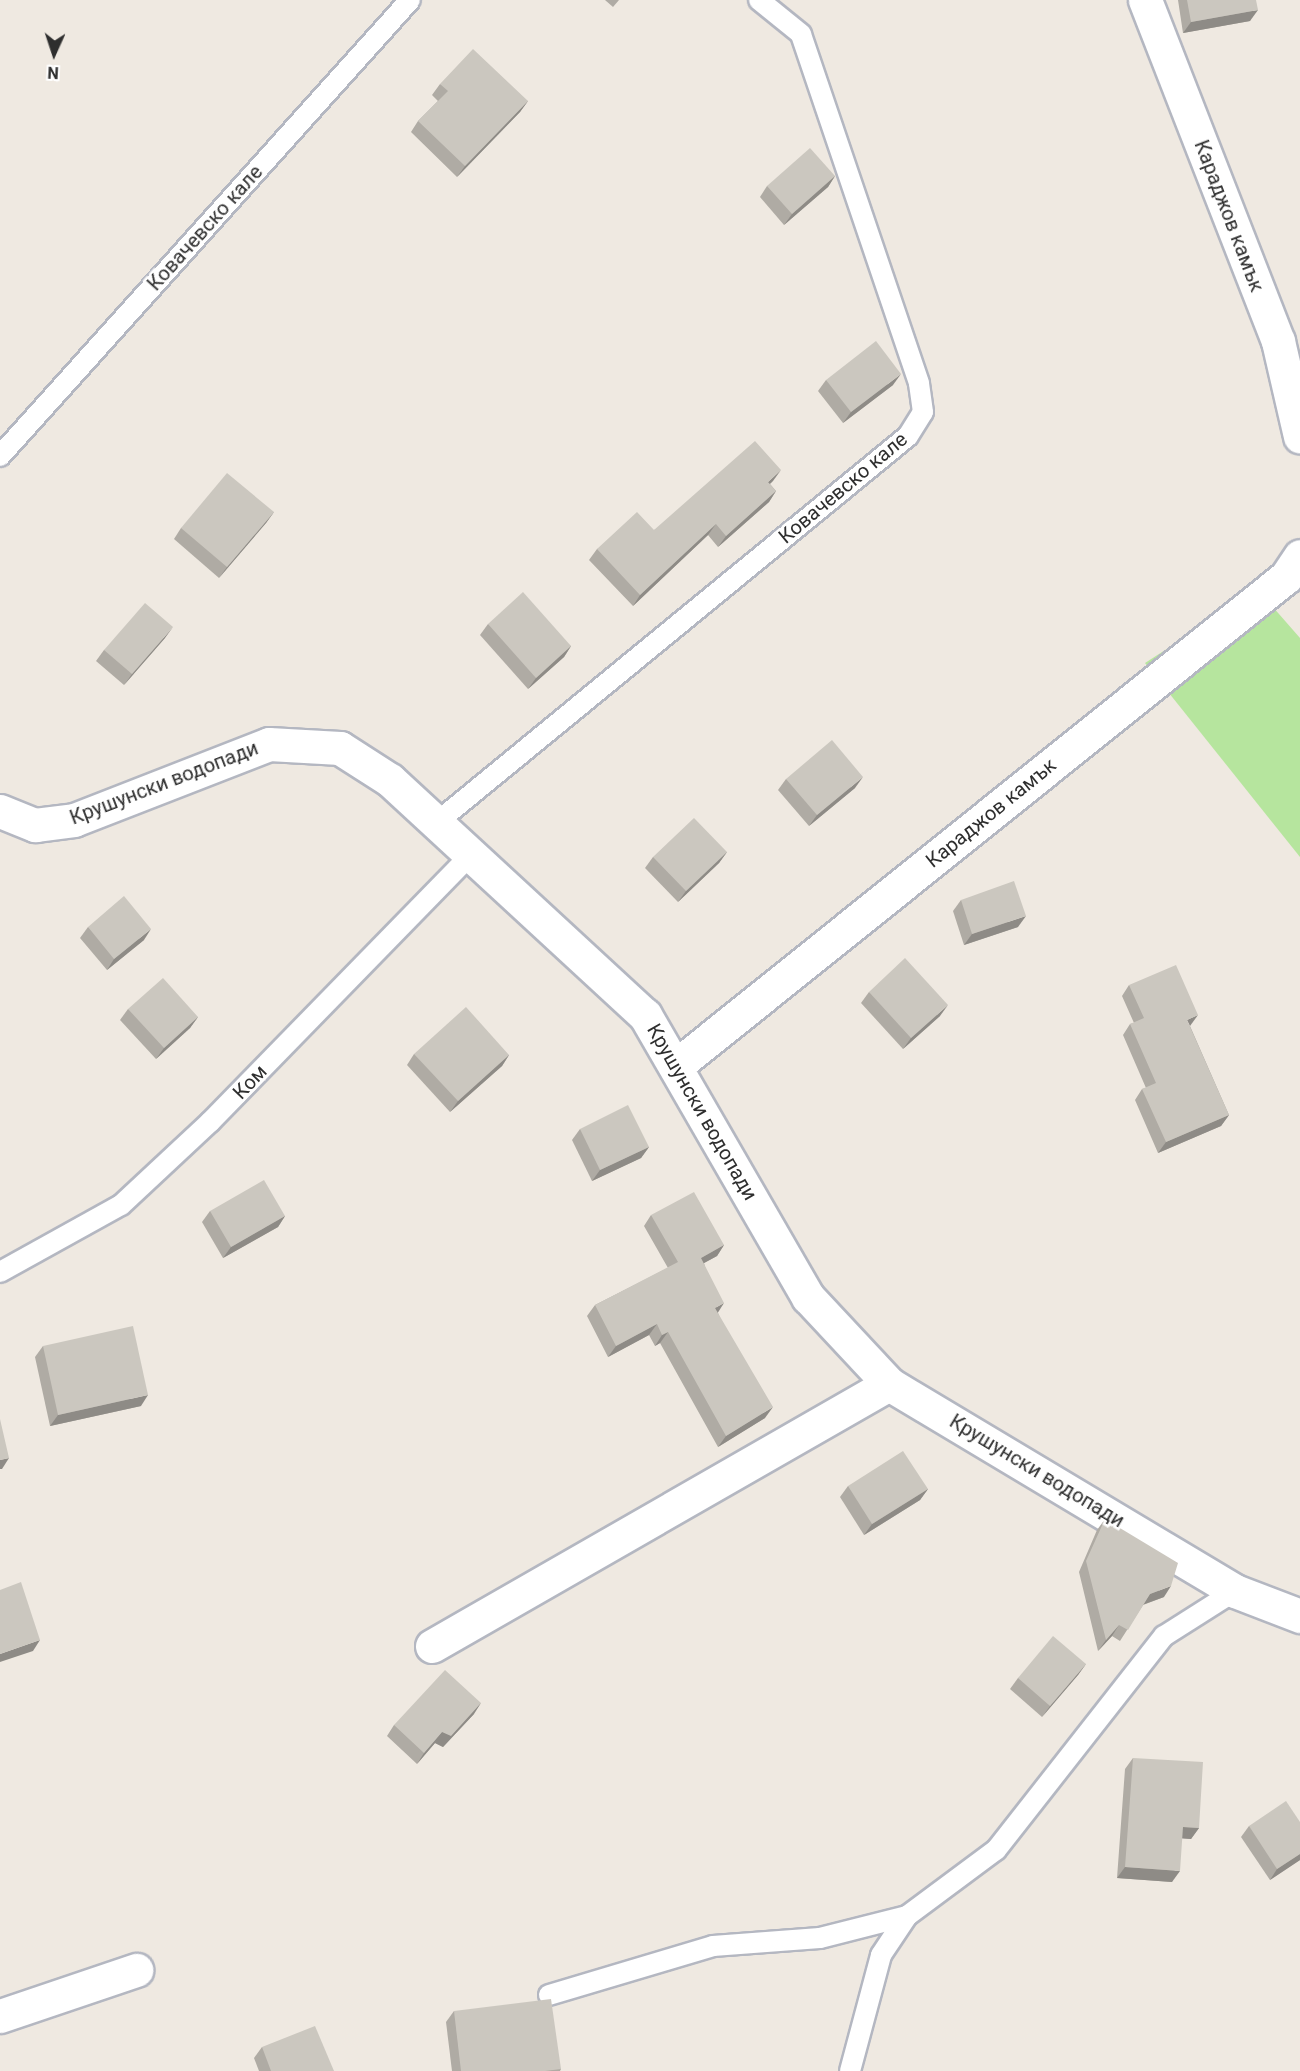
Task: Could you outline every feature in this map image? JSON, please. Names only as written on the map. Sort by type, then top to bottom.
[{"type":"street","name":"Караджов камък","points":[[1145,0],[1278,341],[1300,436]]},
{"type":"street","name":"Караджов камък","points":[[677,1065],[1286,577],[1300,556]]},
{"type":"street","name":"Крушунски водопади","points":[[0,811],[35,825],[74,820],[269,744],[340,748],[390,780],[645,1015],[677,1065],[808,1297],[889,1384],[1235,1591],[1300,1616]]},
{"type":"street","points":[[432,1646],[889,1384]]},
{"type":"street","points":[[0,2016],[136,1970]]},
{"type":"lane","name":"Ковачевско кале","points":[[0,456],[410,0]]},
{"type":"lane","name":"Ковачевско кале","points":[[436,823],[908,436],[923,412],[920,383],[801,34],[759,0]]},
{"type":"lane","name":"Ком","points":[[0,1272],[121,1205],[210,1122],[471,855]]},
{"type":"lane","points":[[850,2071],[881,1955],[907,1916],[996,1850],[1164,1636],[1235,1591]]},
{"type":"lane","points":[[549,1995],[713,1946],[820,1938],[907,1916]]},
{"type":"green space","points":[[1258,590],[1300,638],[1300,857],[1145,663]]},
{"type":"building","points":[[1187,0],[1256,0],[1258,10],[1191,22]]},
{"type":"building","points":[[473,49],[528,101],[465,166],[418,121],[448,91],[440,84]]},
{"type":"building","points":[[810,148],[835,176],[792,214],[767,186]]},
{"type":"building","points":[[876,341],[901,374],[851,412],[826,380]]},
{"type":"building","points":[[755,441],[781,470],[768,482],[776,491],[726,536],[716,524],[640,595],[597,549],[637,512],[654,530]]},
{"type":"building","points":[[227,473],[274,512],[227,567],[181,528]]},
{"type":"building","points":[[523,592],[571,646],[536,678],[488,624]]},
{"type":"building","points":[[145,603],[173,627],[132,674],[104,650]]},
{"type":"building","points":[[832,740],[863,777],[817,815],[786,779]]},
{"type":"building","points":[[694,818],[727,852],[686,891],[653,857]]},
{"type":"building","points":[[1014,881],[1026,916],[972,934],[961,900]]},
{"type":"building","points":[[124,896],[151,929],[114,959],[88,927]]},
{"type":"building","points":[[905,958],[948,1005],[911,1038],[869,992]]},
{"type":"building","points":[[1176,965],[1198,1015],[1187,1020],[1229,1115],[1166,1142],[1142,1089],[1156,1083],[1130,1024],[1144,1018],[1129,985]]},
{"type":"building","points":[[163,978],[198,1017],[164,1048],[128,1009]]},
{"type":"building","points":[[466,1007],[509,1055],[458,1101],[414,1054]]},
{"type":"building","points":[[628,1105],[649,1147],[600,1170],[580,1129]]},
{"type":"building","points":[[264,1180],[285,1216],[231,1247],[210,1211]]},
{"type":"building","points":[[694,1192],[724,1245],[701,1258],[724,1303],[715,1308],[773,1407],[726,1436],[668,1332],[662,1335],[657,1324],[616,1346],[595,1305],[678,1262],[651,1215]]},
{"type":"building","points":[[133,1326],[148,1395],[58,1415],[43,1346]]},
{"type":"building","points":[[0,1419],[9,1458],[0,1460]]},
{"type":"building","points":[[903,1451],[928,1489],[872,1524],[848,1486]]},
{"type":"building","points":[[1105,1519],[1178,1563],[1171,1586],[1150,1594],[1128,1630],[1119,1625],[1106,1640],[1086,1561]]},
{"type":"building","points":[[21,1582],[40,1640],[0,1654],[0,1590]]},
{"type":"building","points":[[1053,1636],[1086,1664],[1050,1706],[1018,1678]]},
{"type":"building","points":[[445,1670],[481,1703],[451,1736],[442,1732],[424,1753],[394,1725]]},
{"type":"building","points":[[1133,1758],[1203,1762],[1199,1828],[1183,1827],[1180,1871],[1125,1867]]},
{"type":"building","points":[[1286,1801],[1300,1822],[1300,1854],[1277,1869],[1249,1826]]},
{"type":"building","points":[[551,1999],[561,2069],[461,2071],[454,2011]]},
{"type":"building","points":[[315,2026],[334,2071],[271,2071],[262,2047]]}]
